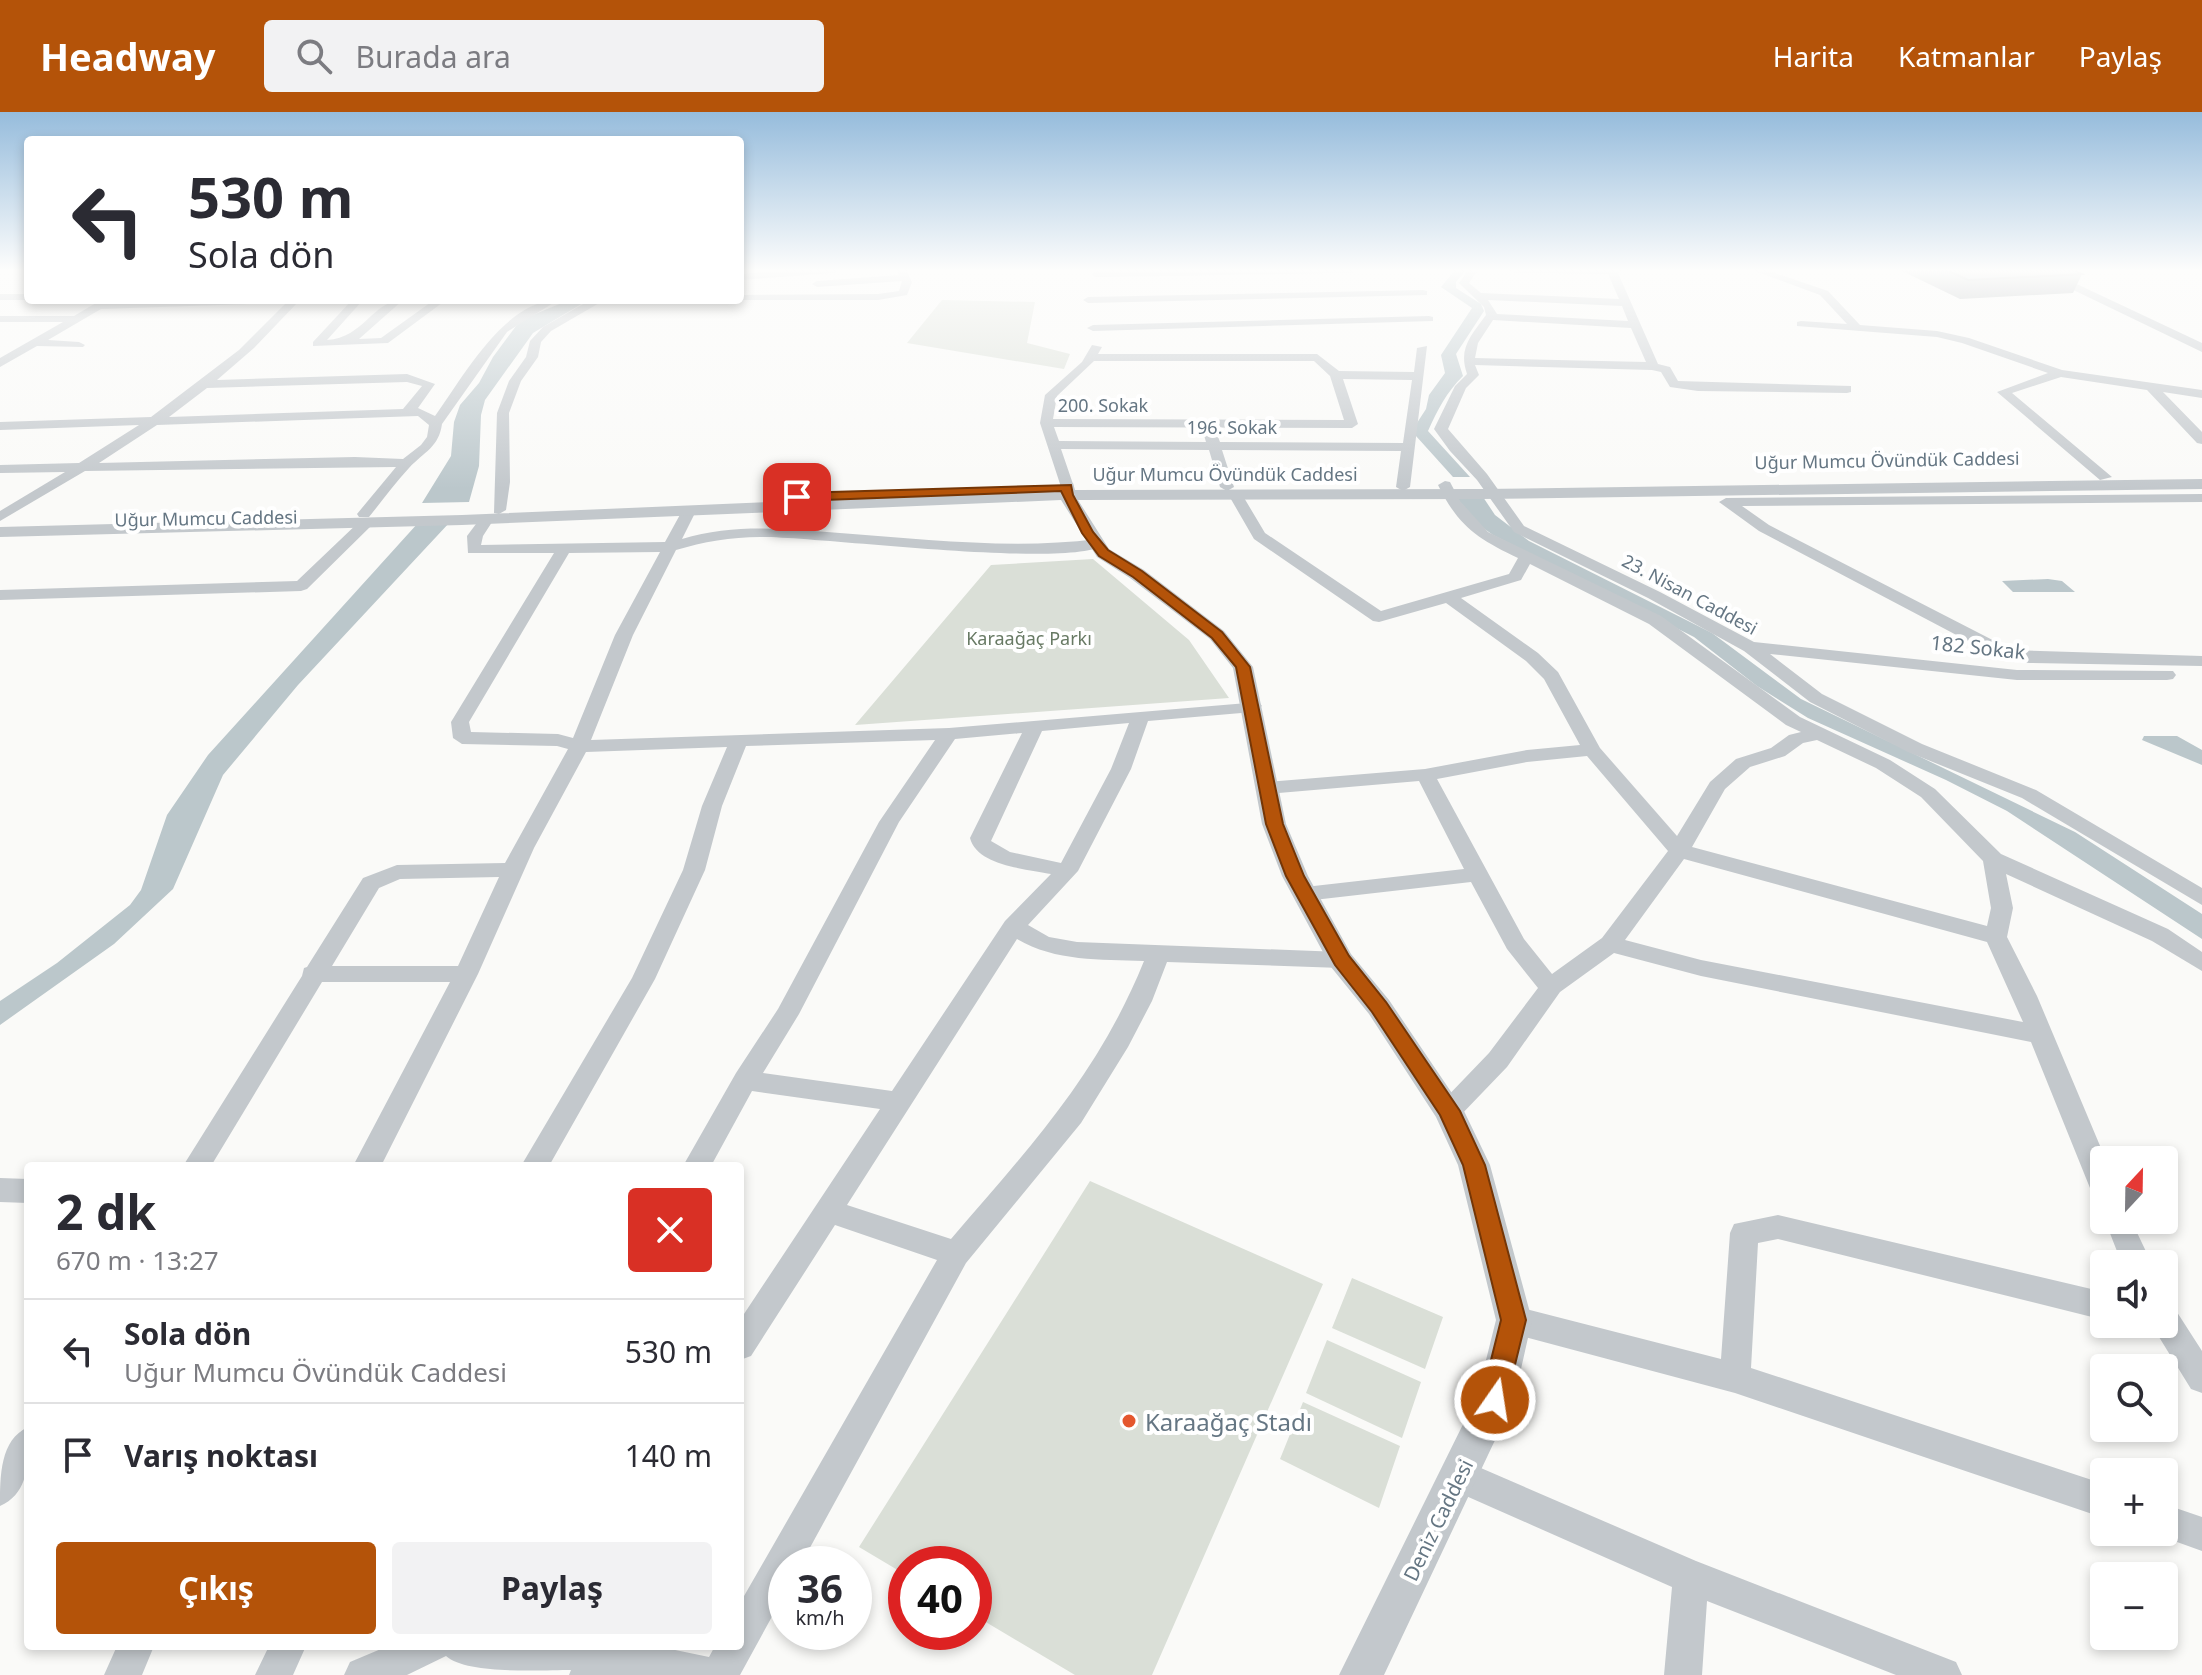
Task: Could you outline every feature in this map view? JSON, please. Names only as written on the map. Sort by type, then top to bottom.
[{"type":"street","points":[[0,363],[37,343],[79,345]]},
{"type":"street","points":[[0,517],[153,421],[252,343]]},
{"type":"street","points":[[0,595],[301,586],[365,518],[406,463],[426,448],[434,437],[436,424],[494,343]]},
{"type":"street","points":[[536,343],[532,357],[515,381],[503,413],[503,482],[493,514],[475,536],[473,550],[670,547],[704,537],[760,532],[1006,549],[1097,544]]},
{"type":"street","points":[[1067,491],[1046,423],[1051,395],[1091,358],[1095,343]]},
{"type":"street","name":"23. Nisan Caddesi","points":[[1472,343],[1467,361],[1473,375],[1461,386],[1441,429],[1450,446],[1484,490],[1519,529],[1750,647],[1816,698],[1915,748],[2029,794],[2202,898]]},
{"type":"street","points":[[1643,343],[1653,366]]},
{"type":"street","points":[[1969,343],[2060,373],[2202,394]]},
{"type":"street","points":[[1403,487],[1423,348]]},
{"type":"street","points":[[0,349],[24,350]]},
{"type":"street","points":[[1091,358],[1317,357],[1336,375],[1417,376]]},
{"type":"street","points":[[1467,361],[1653,366],[1666,370],[1674,384],[1698,387],[1847,389]]},
{"type":"street","points":[[2060,373],[2003,392],[2105,477]]},
{"type":"street","name":"200. Sokak","points":[[1046,423],[1352,424],[1336,375]]},
{"type":"street","points":[[203,384],[407,378],[429,384],[423,396],[406,413]]},
{"type":"street","points":[[2151,387],[2202,440]]},
{"type":"street","points":[[0,426],[406,413],[427,415],[436,424]]},
{"type":"street","points":[[1206,424],[1231,490],[1259,536],[1379,617],[1515,577],[1526,557]]},
{"type":"street","name":"196. Sokak","points":[[1055,445],[1408,447]]},
{"type":"street","points":[[0,469],[355,461],[406,463]]},
{"type":"street","name":"Uğur Mumcu Övündük Caddesi","points":[[1484,490],[2202,477]]},
{"type":"street","name":"Uğur Mumcu Övündük Caddesi","points":[[1484,490],[2202,484]]},
{"type":"street","name":"Uğur Mumcu Övündük Caddesi","points":[[1231,490],[1403,487],[1453,490]]},
{"type":"street","points":[[1484,490],[1453,490],[1467,520],[1483,535],[1655,620],[1793,721],[1883,764],[1928,793],[1993,859],[2160,935],[2202,963]]},
{"type":"street","name":"Uğur Mumcu Övündük Caddesi","points":[[409,517],[1067,491],[1453,490]]},
{"type":"street","name":"Uğur Mumcu Övündük Caddesi","points":[[493,514],[689,511],[1067,491]]},
{"type":"street","name":"Deniz Caddesi","points":[[1067,491],[1103,553],[1137,574],[1217,635],[1243,667],[1274,824],[1305,894],[1341,960],[1379,1007],[1449,1111],[1474,1165],[1514,1320],[1495,1400],[1361,1675]]},
{"type":"street","points":[[2202,498],[1726,502],[1764,528],[2008,655],[2202,661]]},
{"type":"street","points":[[369,1162],[466,974],[512,870],[579,746],[624,635],[689,511]]},
{"type":"street","name":"Uğur Mumcu Caddesi","points":[[0,523],[409,517]]},
{"type":"street","name":"Uğur Mumcu Caddesi","points":[[0,532],[365,518]]},
{"type":"street","points":[[564,549],[459,726],[462,738],[535,739],[579,746],[949,734],[1253,706]]},
{"type":"street","points":[[1450,598],[1532,657],[1552,676],[1592,750],[1679,851],[1996,937]]},
{"type":"street","name":"182 Sokak","points":[[1750,647],[2017,675],[2202,675]]},
{"type":"street","points":[[744,1340],[1013,927],[1067,871],[1121,769],[1140,718]]},
{"type":"street","points":[[1035,726],[980,838],[982,845],[1004,857],[1067,871]]},
{"type":"street","points":[[699,1162],[745,1080],[787,1014],[889,822],[949,734]]},
{"type":"street","points":[[1449,1111],[1498,1060],[1552,986],[1610,944],[1679,851],[1717,786],[1743,763],[1778,752],[1796,739],[1817,734]]},
{"type":"street","points":[[537,1162],[643,979],[694,870],[712,806],[739,740]]},
{"type":"street","points":[[1268,788],[1425,775],[1527,756],[1592,750]]},
{"type":"street","points":[[1425,775],[1515,943],[1540,977],[1552,986]]},
{"type":"street","points":[[1993,859],[2002,908],[1996,937],[2090,1155]]},
{"type":"street","points":[[199,1162],[312,974],[371,883],[397,872],[512,870]]},
{"type":"street","points":[[1305,894],[1479,874]]},
{"type":"street","points":[[1013,927],[1043,944],[1077,950],[1341,960]]},
{"type":"street","points":[[1610,944],[1784,986],[2039,1034]]},
{"type":"street","points":[[744,1631],[956,1254],[1072,1116],[1116,1047],[1140,1001],[1158,955]]},
{"type":"street","points":[[312,974],[466,974]]},
{"type":"street","points":[[745,1080],[900,1102]]},
{"type":"street","points":[[0,1190],[24,1191]]},
{"type":"street","points":[[830,1211],[956,1254]]},
{"type":"street","points":[[1735,1378],[1744,1233],[1778,1227],[2090,1303]]},
{"type":"street","points":[[1514,1320],[1735,1378],[2090,1496]]},
{"type":"street","points":[[2176,1338],[2202,1378]]},
{"type":"street","points":[[0,1489],[24,1450]]},
{"type":"street","points":[[1460,1476],[1691,1577],[1943,1675]]},
{"type":"street","points":[[2178,1526],[2202,1534]]},
{"type":"street","points":[[1683,1675],[1691,1577]]},
{"type":"street","points":[[123,1675],[134,1650]]},
{"type":"street","points":[[274,1675],[286,1650]]},
{"type":"street","points":[[363,1675],[422,1650]]},
{"type":"street","points":[[500,1650],[594,1658],[707,1675]]},
{"type":"street","points":[[719,1675],[734,1650]]},
{"type":"green space","points":[[907,343],[1027,343],[1070,354],[1064,369]]},
{"type":"green space","name":"Karaağaç Parkı","points":[[1093,559],[1189,640],[1229,698],[855,725],[991,565]]},
{"type":"green space","points":[[1090,1181],[1323,1284],[1152,1675],[1075,1675],[992,1626],[992,1546],[888,1546],[888,1564],[872,1555],[872,1546],[860,1546]]},
{"type":"green space","points":[[1352,1278],[1443,1317],[1425,1369],[1332,1328]]},
{"type":"green space","points":[[1327,1340],[1421,1382],[1402,1438],[1306,1393]]},
{"type":"green space","points":[[1303,1402],[1400,1446],[1379,1508],[1280,1459]]},
{"type":"shaded area","points":[[503,343],[526,343],[485,400],[481,415],[479,466],[469,502],[422,503],[451,456],[454,422],[460,405],[479,383]]},
{"type":"shaded area","points":[[1449,343],[1463,343],[1456,354],[1463,376],[1443,402],[1428,431],[1470,477],[1453,477],[1416,436],[1415,426],[1426,409],[1429,395],[1445,373],[1441,355]]},
{"type":"shaded area","points":[[1456,497],[1483,497],[1495,515],[1529,541],[1712,633],[1801,699],[2075,832],[2202,914],[2202,939],[2007,811],[1808,718],[1757,686],[1694,637],[1493,535],[1479,525]]},
{"type":"shaded area","points":[[450,522],[298,685],[223,775],[173,889],[114,944],[0,1025],[0,1001],[57,963],[130,905],[141,890],[167,815],[208,755],[418,523]]},
{"type":"shaded area","points":[[2002,581],[2062,581],[2075,592],[2013,592]]},
{"type":"shaded area","points":[[2144,736],[2177,736],[2202,750],[2202,765],[2142,740]]},
{"type":"place","name":"Karaağaç Stadı","points":[[1129,1421]]},
{"type":"route","points":[[797,497],[1067,487],[1067,495],[1103,553],[1137,574],[1217,635],[1243,667],[1274,824],[1295,876],[1341,960],[1379,1007],[1449,1111],[1474,1165],[1514,1320],[1495,1400]]}]
